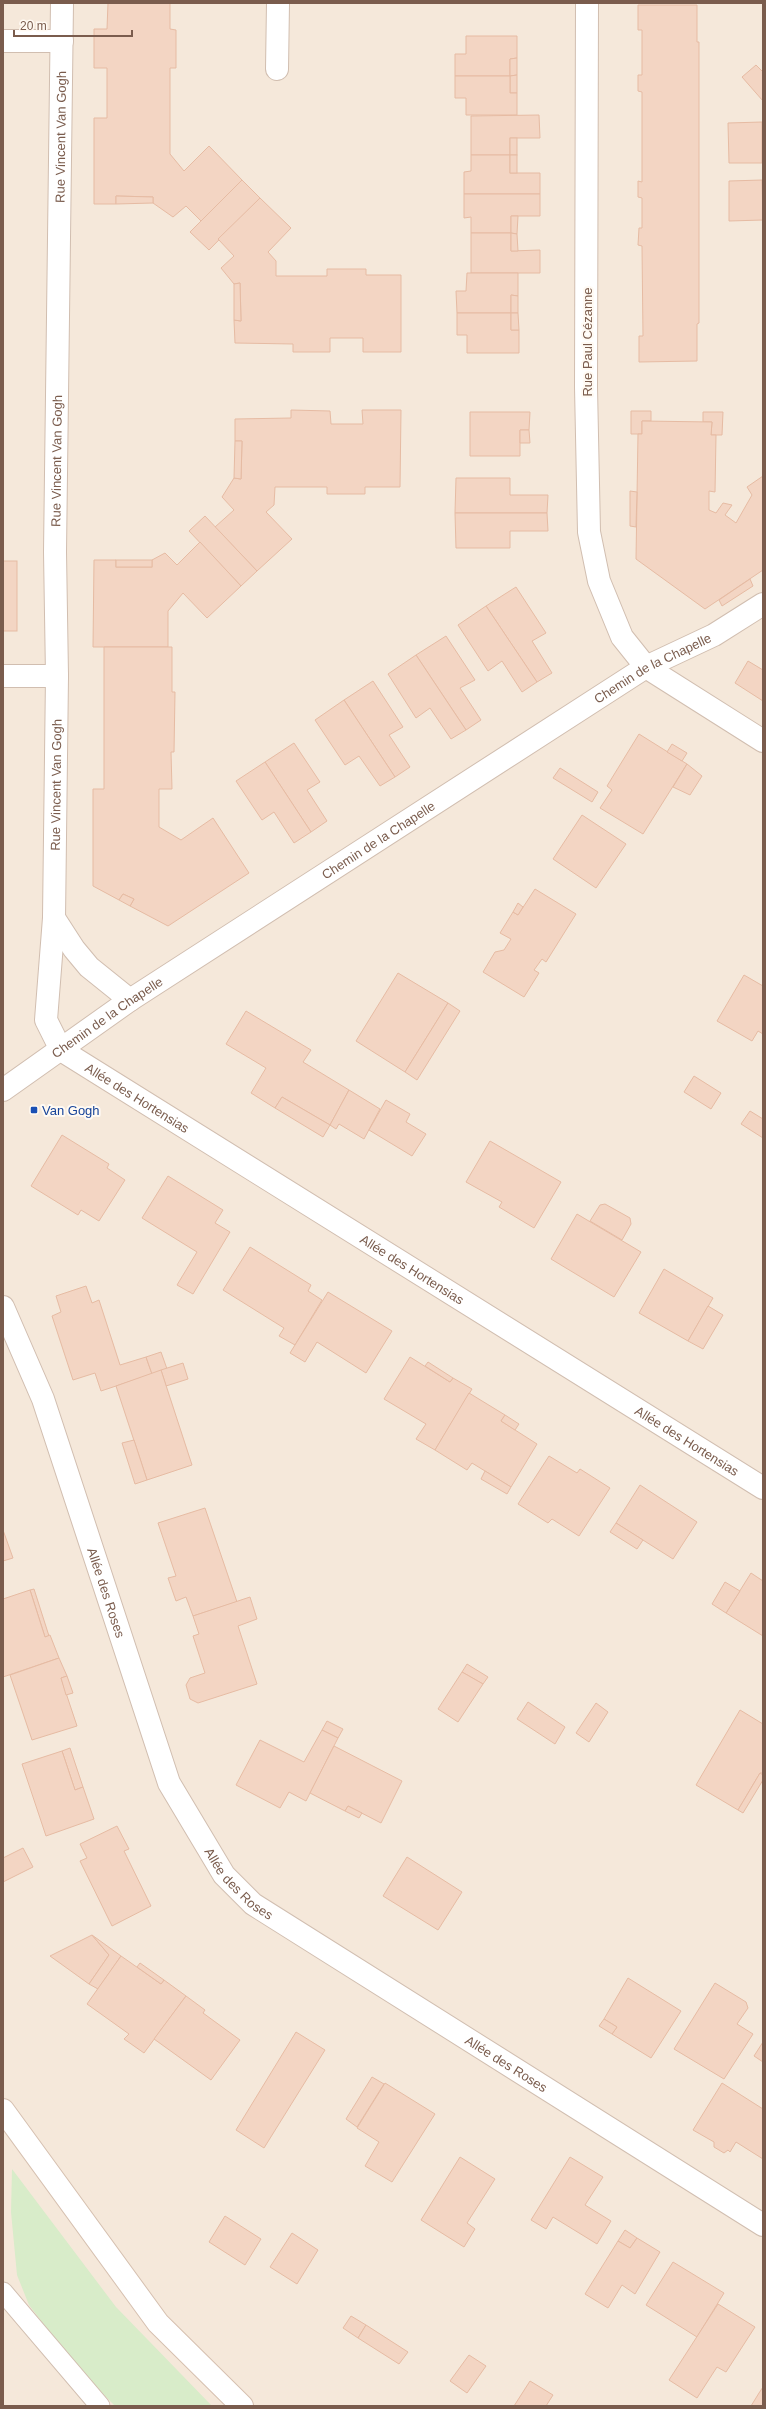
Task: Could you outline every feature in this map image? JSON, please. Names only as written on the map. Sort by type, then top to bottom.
[{"type":"street","name":"Rue Vincent Van Gogh","points":[[61,1050],[46,1020],[54,918],[57,676],[55,552],[62,3]]},
{"type":"street","points":[[277,69],[278,3]]},
{"type":"street","name":"Rue Paul Cézanne","points":[[587,3],[586,387],[589,532],[599,581],[622,637],[646,667],[763,741]]},
{"type":"street","points":[[3,41],[62,41]]},
{"type":"street","name":"Chemin de la Chapelle","points":[[3,1090],[130,1000],[646,667],[714,635],[763,604]]},
{"type":"street","points":[[3,676],[57,676]]},
{"type":"street","points":[[54,918],[74,949],[89,967],[130,1000]]},
{"type":"street","name":"Allée des Hortensias","points":[[61,1050],[763,1488]]},
{"type":"street","name":"Allée des Roses","points":[[3,1307],[43,1399],[169,1783],[224,1875],[252,1904],[763,2225]]},
{"type":"street","points":[[3,2110],[158,2323],[242,2406]]},
{"type":"lane","points":[[3,2292],[100,2406]]},
{"type":"shaded area","points":[[3,3],[763,3],[763,2406],[3,2406]]},
{"type":"green space","points":[[12,2169],[116,2307],[212,2406],[115,2406],[78,2369],[29,2305],[17,2275],[11,2212]]},
{"type":"building","points":[[108,3],[170,3],[170,29],[176,30],[176,68],[170,68],[170,154],[184,171],[209,146],[242,180],[201,221],[186,206],[173,217],[153,203],[153,197],[116,196],[116,204],[94,204],[94,118],[107,118],[107,68],[94,68],[94,29],[107,29]]},
{"type":"building","points":[[638,5],[697,5],[697,42],[699,42],[699,323],[697,324],[697,361],[639,362],[639,336],[643,336],[642,246],[638,245],[639,228],[642,228],[642,198],[638,197],[638,181],[642,182],[642,92],[638,91],[638,75],[642,75],[642,30],[638,30]]},
{"type":"building","points":[[466,36],[517,36],[517,58],[510,59],[510,76],[455,76],[455,54],[466,54]]},
{"type":"building","points":[[517,58],[517,75],[510,76],[510,59]]},
{"type":"building","points":[[756,65],[763,72],[763,101],[742,77]]},
{"type":"building","points":[[517,75],[517,93],[510,93],[510,76]]},
{"type":"building","points":[[455,76],[510,76],[510,93],[517,93],[517,115],[466,115],[466,98],[455,98]]},
{"type":"building","points":[[539,115],[540,138],[510,138],[510,155],[471,155],[471,116]]},
{"type":"building","points":[[762,122],[762,163],[729,163],[728,123]]},
{"type":"building","points":[[510,138],[517,138],[517,155],[510,155]]},
{"type":"building","points":[[471,155],[510,155],[510,173],[540,173],[540,194],[464,194],[464,172],[471,171]]},
{"type":"building","points":[[510,155],[517,155],[517,173],[510,173]]},
{"type":"building","points":[[242,180],[260,198],[209,250],[190,232]]},
{"type":"building","points":[[762,180],[763,220],[729,221],[729,181]]},
{"type":"building","points":[[464,194],[540,194],[540,216],[511,216],[511,233],[471,233],[471,217],[464,218]]},
{"type":"building","points":[[116,196],[153,197],[153,203],[116,204]]},
{"type":"building","points":[[260,198],[291,228],[268,252],[276,261],[276,276],[327,276],[327,269],[366,269],[366,275],[401,275],[401,352],[363,352],[363,338],[330,338],[330,352],[293,352],[293,344],[235,343],[234,320],[241,321],[240,283],[234,284],[221,268],[234,256],[218,239]]},
{"type":"building","points":[[511,216],[518,216],[517,234],[511,233]]},
{"type":"building","points":[[471,233],[511,233],[511,251],[540,250],[540,273],[471,273]]},
{"type":"building","points":[[511,233],[517,234],[518,251],[511,251]]},
{"type":"building","points":[[467,273],[518,273],[518,296],[511,295],[511,313],[457,313],[456,291],[466,291]]},
{"type":"building","points":[[240,283],[241,321],[234,320],[234,284]]},
{"type":"building","points":[[511,295],[518,296],[518,313],[511,313]]},
{"type":"building","points":[[457,313],[511,313],[511,330],[519,330],[519,353],[467,353],[467,335],[457,335]]},
{"type":"building","points":[[511,313],[518,313],[519,330],[511,330]]},
{"type":"building","points":[[291,410],[330,411],[331,424],[363,424],[362,410],[401,410],[400,487],[365,487],[365,494],[327,494],[327,487],[275,487],[274,505],[266,512],[292,539],[257,571],[215,527],[234,510],[222,497],[234,478],[241,479],[242,441],[235,441],[235,419],[291,418]]},
{"type":"building","points":[[631,411],[651,411],[651,421],[642,421],[642,434],[631,434]]},
{"type":"building","points":[[470,412],[530,412],[529,430],[520,430],[520,456],[470,456]]},
{"type":"building","points":[[703,412],[723,412],[722,435],[711,435],[712,422],[703,422]]},
{"type":"building","points":[[642,421],[712,422],[711,435],[716,435],[715,492],[709,491],[709,510],[716,513],[723,503],[732,505],[725,515],[736,523],[752,495],[747,487],[763,476],[763,570],[705,609],[636,559],[638,434],[642,434]]},
{"type":"building","points":[[520,430],[529,430],[530,443],[520,443]]},
{"type":"building","points":[[235,441],[242,441],[241,479],[234,478]]},
{"type":"building","points":[[456,478],[510,478],[510,495],[548,495],[547,513],[455,513]]},
{"type":"building","points":[[630,491],[637,492],[636,527],[630,526]]},
{"type":"building","points":[[455,513],[547,513],[548,531],[510,531],[510,548],[456,548]]},
{"type":"building","points":[[205,516],[257,571],[241,586],[189,531]]},
{"type":"building","points":[[200,542],[241,586],[207,618],[183,593],[168,611],[168,647],[93,647],[94,560],[116,560],[116,567],[152,567],[152,560],[165,553],[177,565]]},
{"type":"building","points":[[116,560],[152,560],[152,567],[116,567]]},
{"type":"building","points":[[3,561],[17,561],[17,631],[3,631]]},
{"type":"building","points":[[750,579],[753,586],[722,606],[719,600]]},
{"type":"building","points":[[516,587],[546,633],[532,641],[552,673],[537,682],[486,606]]},
{"type":"building","points":[[486,606],[537,682],[522,692],[502,661],[488,671],[458,625]]},
{"type":"building","points":[[446,636],[475,680],[460,688],[481,720],[466,730],[416,655]]},
{"type":"building","points":[[104,647],[172,647],[172,692],[175,692],[174,752],[171,752],[172,789],[159,789],[159,827],[181,840],[213,818],[249,873],[168,926],[130,906],[134,899],[123,894],[119,900],[93,886],[93,789],[104,789]]},
{"type":"building","points":[[416,655],[466,730],[451,739],[430,708],[416,718],[388,674]]},
{"type":"building","points":[[748,661],[763,670],[763,701],[735,683]]},
{"type":"building","points":[[373,681],[403,727],[389,735],[410,767],[395,777],[344,700]]},
{"type":"building","points":[[344,700],[395,777],[380,786],[359,756],[345,765],[315,720]]},
{"type":"building","points":[[639,734],[687,764],[643,834],[600,808],[612,790],[607,786]]},
{"type":"building","points":[[294,743],[320,782],[307,790],[327,821],[311,832],[265,762]]},
{"type":"building","points":[[672,744],[687,753],[682,761],[667,752]]},
{"type":"building","points":[[265,762],[311,832],[294,843],[274,812],[262,820],[236,781]]},
{"type":"building","points":[[687,764],[702,776],[690,795],[673,787]]},
{"type":"building","points":[[560,768],[598,792],[592,802],[553,778]]},
{"type":"building","points":[[582,815],[626,844],[596,888],[553,859]]},
{"type":"building","points":[[535,889],[576,914],[546,962],[542,959],[534,970],[539,973],[524,997],[483,972],[495,952],[504,950],[511,939],[500,933],[513,912],[518,915]]},
{"type":"building","points":[[123,894],[134,899],[130,906],[119,900]]},
{"type":"building","points":[[518,903],[523,907],[518,915],[513,912]]},
{"type":"building","points":[[398,973],[448,1003],[405,1072],[356,1041]]},
{"type":"building","points":[[744,975],[763,986],[763,1034],[758,1031],[752,1041],[717,1021]]},
{"type":"building","points":[[448,1003],[460,1011],[417,1080],[405,1072]]},
{"type":"building","points":[[246,1011],[311,1050],[303,1062],[349,1090],[330,1125],[282,1097],[275,1108],[251,1093],[266,1068],[226,1044]]},
{"type":"building","points":[[694,1076],[721,1093],[711,1109],[684,1092]]},
{"type":"building","points":[[349,1090],[380,1109],[364,1139],[339,1124],[336,1129],[330,1125]]},
{"type":"building","points":[[282,1097],[330,1125],[323,1137],[275,1108]]},
{"type":"building","points":[[386,1100],[410,1114],[406,1122],[426,1134],[412,1156],[369,1130]]},
{"type":"building","points":[[750,1111],[763,1119],[763,1138],[741,1124]]},
{"type":"building","points":[[62,1135],[109,1164],[107,1168],[125,1180],[99,1221],[81,1210],[78,1215],[31,1186]]},
{"type":"building","points":[[490,1141],[561,1182],[534,1228],[499,1207],[502,1202],[466,1182]]},
{"type":"building","points":[[168,1176],[223,1210],[215,1223],[230,1232],[193,1294],[177,1285],[197,1252],[142,1218]]},
{"type":"building","points":[[605,1204],[630,1218],[631,1224],[622,1240],[590,1221],[600,1205]]},
{"type":"building","points":[[577,1214],[641,1252],[614,1297],[551,1259]]},
{"type":"building","points":[[250,1247],[311,1285],[308,1291],[322,1300],[295,1345],[279,1336],[284,1328],[223,1290]]},
{"type":"building","points":[[664,1269],[713,1298],[688,1341],[639,1313]]},
{"type":"building","points":[[86,1286],[92,1303],[99,1300],[120,1365],[146,1357],[152,1374],[101,1391],[95,1373],[73,1380],[52,1316],[61,1312],[56,1296]]},
{"type":"building","points":[[328,1292],[392,1331],[366,1373],[317,1342],[305,1362],[290,1353]]},
{"type":"building","points":[[708,1306],[723,1315],[703,1349],[688,1341]]},
{"type":"building","points":[[161,1352],[167,1369],[152,1374],[146,1357]]},
{"type":"building","points":[[410,1357],[450,1382],[453,1378],[472,1389],[435,1450],[416,1439],[426,1424],[384,1399]]},
{"type":"building","points":[[428,1362],[453,1378],[450,1382],[425,1366]]},
{"type":"building","points":[[183,1363],[188,1379],[166,1386],[161,1370]]},
{"type":"building","points":[[161,1370],[192,1465],[147,1480],[116,1386]]},
{"type":"building","points":[[469,1393],[505,1415],[501,1421],[537,1444],[511,1487],[472,1463],[467,1470],[435,1450]]},
{"type":"building","points":[[505,1415],[519,1424],[515,1430],[501,1421]]},
{"type":"building","points":[[134,1440],[147,1480],[135,1484],[122,1443]]},
{"type":"building","points":[[549,1456],[577,1473],[580,1469],[610,1488],[579,1536],[552,1519],[548,1523],[518,1504]]},
{"type":"building","points":[[485,1471],[511,1487],[507,1494],[481,1479]]},
{"type":"building","points":[[640,1485],[697,1522],[673,1559],[616,1523]]},
{"type":"building","points":[[205,1508],[237,1602],[193,1616],[186,1597],[176,1601],[168,1578],[176,1576],[158,1523]]},
{"type":"building","points":[[616,1523],[643,1540],[637,1549],[610,1532]]},
{"type":"building","points":[[3,1530],[13,1558],[3,1561]]},
{"type":"building","points":[[751,1573],[763,1581],[763,1636],[726,1613]]},
{"type":"building","points":[[725,1582],[740,1591],[726,1613],[712,1604]]},
{"type":"building","points":[[34,1589],[49,1636],[45,1637],[30,1590]]},
{"type":"building","points":[[30,1590],[45,1637],[50,1635],[59,1658],[3,1677],[3,1599]]},
{"type":"building","points":[[250,1597],[257,1619],[238,1626],[257,1684],[198,1703],[190,1699],[186,1685],[190,1678],[205,1673],[193,1636],[199,1634],[193,1616]]},
{"type":"building","points":[[59,1658],[67,1676],[61,1678],[77,1726],[32,1740],[10,1675]]},
{"type":"building","points":[[467,1664],[488,1677],[483,1684],[462,1672]]},
{"type":"building","points":[[462,1672],[483,1684],[458,1722],[438,1709]]},
{"type":"building","points":[[67,1676],[73,1693],[66,1695],[61,1678]]},
{"type":"building","points":[[528,1702],[565,1727],[555,1744],[517,1719]]},
{"type":"building","points":[[596,1703],[608,1712],[589,1742],[576,1733]]},
{"type":"building","points":[[740,1710],[763,1724],[763,1773],[760,1773],[738,1810],[696,1785]]},
{"type":"building","points":[[327,1721],[343,1729],[338,1738],[322,1730]]},
{"type":"building","points":[[322,1730],[338,1738],[306,1801],[289,1792],[280,1808],[236,1785],[260,1740],[304,1762]]},
{"type":"building","points":[[334,1746],[402,1781],[381,1823],[348,1806],[345,1811],[310,1793]]},
{"type":"building","points":[[70,1748],[83,1787],[75,1790],[62,1751]]},
{"type":"building","points":[[62,1751],[75,1790],[83,1787],[94,1819],[46,1836],[22,1764]]},
{"type":"building","points":[[760,1773],[763,1775],[763,1780],[743,1813],[738,1810]]},
{"type":"building","points":[[348,1806],[362,1813],[359,1818],[345,1811]]},
{"type":"building","points":[[117,1826],[129,1849],[124,1851],[151,1906],[112,1926],[80,1861],[87,1858],[80,1844]]},
{"type":"building","points":[[23,1848],[33,1867],[3,1882],[3,1858]]},
{"type":"building","points":[[407,1857],[462,1892],[438,1930],[383,1896]]},
{"type":"building","points":[[92,1935],[109,1955],[89,1984],[50,1956]]},
{"type":"building","points":[[92,1935],[121,1956],[98,1989],[89,1984],[109,1955]]},
{"type":"building","points":[[121,1956],[161,1984],[164,1980],[186,1996],[144,2053],[124,2039],[129,2034],[87,2004]]},
{"type":"building","points":[[140,1963],[164,1980],[161,1984],[137,1967]]},
{"type":"building","points":[[628,1978],[681,2011],[651,2058],[612,2034],[617,2027],[604,2019]]},
{"type":"building","points":[[715,1983],[746,2002],[748,2008],[737,2024],[753,2034],[724,2079],[674,2049]]},
{"type":"building","points":[[186,1996],[205,2010],[203,2013],[240,2040],[211,2080],[154,2039]]},
{"type":"building","points":[[604,2019],[617,2027],[612,2034],[599,2026]]},
{"type":"building","points":[[296,2032],[325,2050],[264,2148],[236,2130]]},
{"type":"building","points":[[763,2042],[763,2062],[754,2056]]},
{"type":"building","points":[[372,2077],[384,2084],[357,2127],[346,2119]]},
{"type":"building","points":[[385,2083],[435,2114],[392,2182],[365,2166],[379,2142],[357,2128]]},
{"type":"building","points":[[722,2083],[763,2109],[763,2159],[736,2142],[730,2152],[728,2150],[724,2153],[714,2147],[714,2142],[693,2130]]},
{"type":"building","points":[[460,2157],[495,2179],[467,2223],[475,2229],[464,2247],[421,2220]]},
{"type":"building","points":[[570,2157],[603,2177],[585,2205],[611,2221],[597,2244],[553,2217],[546,2229],[531,2220]]},
{"type":"building","points":[[225,2216],[261,2239],[245,2265],[209,2242]]},
{"type":"building","points":[[625,2230],[637,2238],[630,2248],[618,2241]]},
{"type":"building","points":[[292,2233],[318,2250],[297,2284],[270,2267]]},
{"type":"building","points":[[637,2238],[660,2252],[635,2294],[622,2285],[608,2308],[585,2294],[618,2241],[630,2248]]},
{"type":"building","points":[[673,2262],[724,2293],[697,2337],[646,2305]]},
{"type":"building","points":[[718,2304],[755,2327],[726,2372],[717,2367],[697,2398],[669,2380]]},
{"type":"building","points":[[351,2316],[366,2325],[358,2338],[343,2328]]},
{"type":"building","points":[[366,2325],[408,2352],[399,2364],[358,2338]]},
{"type":"building","points":[[469,2355],[486,2366],[467,2393],[450,2381]]},
{"type":"building","points":[[530,2381],[553,2395],[546,2406],[514,2406]]},
{"type":"building","points":[[763,2387],[763,2406],[751,2406],[759,2393]]},
{"type":"place","name":"Van Gogh","points":[[34,1110]]}]
